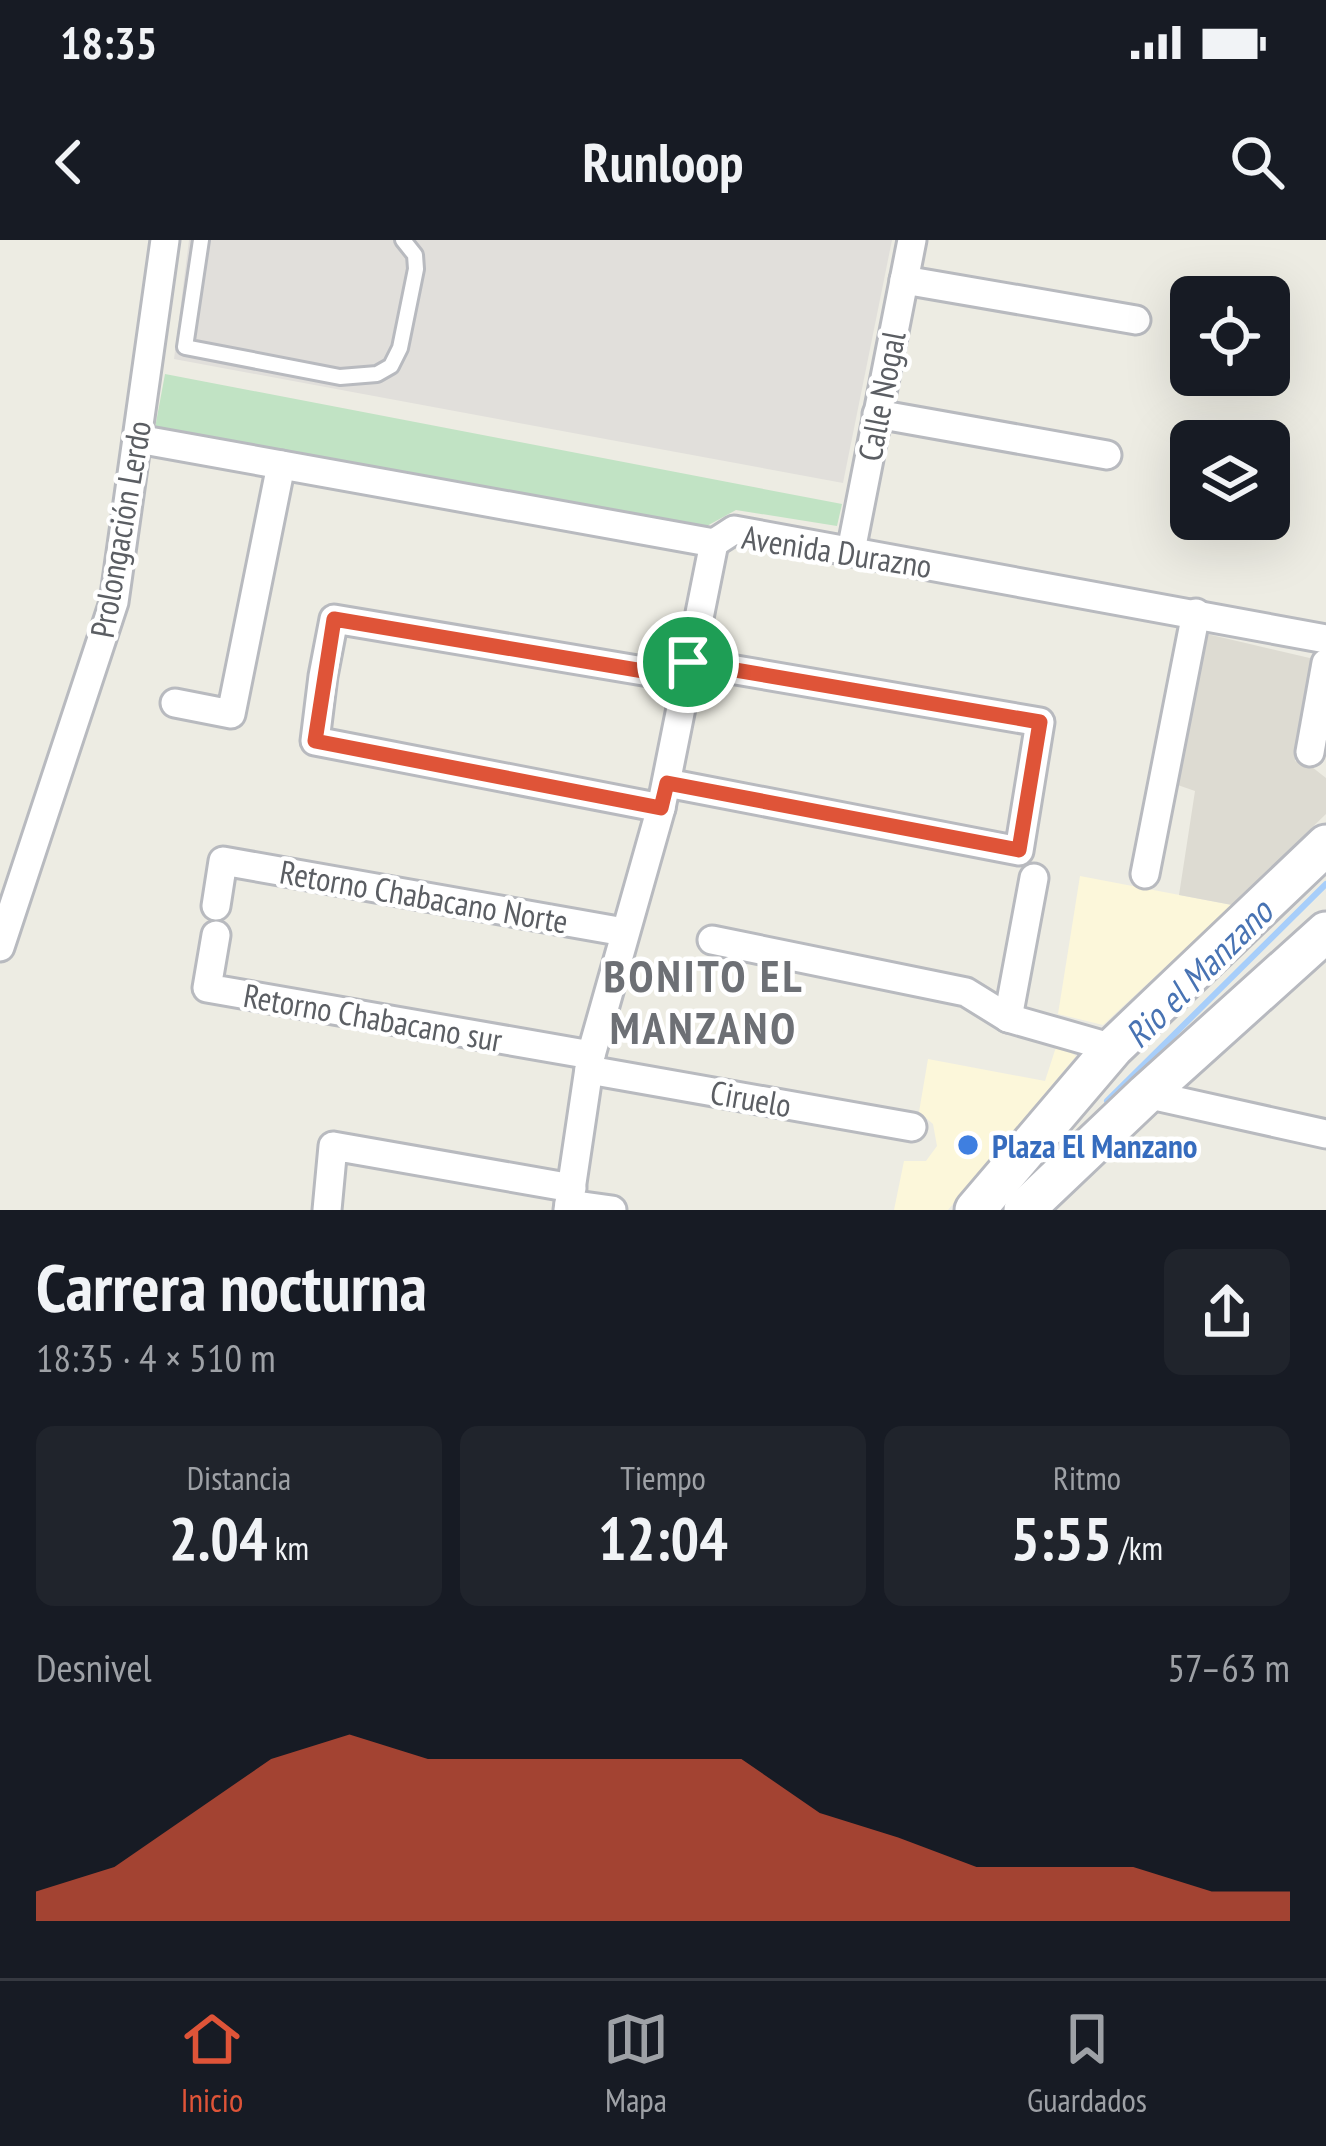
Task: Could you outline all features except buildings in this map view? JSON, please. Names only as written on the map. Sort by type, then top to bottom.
[{"type":"main road","points":[[977,1209],[1112,1048],[1326,845]]},
{"type":"main road","points":[[1024,1210],[1326,932]]},
{"type":"street","name":"Prolongación Lerdo","points":[[0,947],[113,602],[165,240]]},
{"type":"street","name":"Calle Nogal","points":[[851,551],[911,240]]},
{"type":"street","points":[[904,280],[1136,320]]},
{"type":"street","points":[[877,414],[1106,455]]},
{"type":"street","name":"Avenida Durazno","points":[[138,439],[713,542],[734,530],[1326,639]]},
{"type":"street","points":[[175,703],[231,714],[281,465]]},
{"type":"street","points":[[569,1201],[590,1062],[664,795],[713,542]]},
{"type":"street","points":[[1144,874],[1196,613]]},
{"type":"street","points":[[334,619],[687,670],[1040,722],[1019,850],[315,741],[334,619]]},
{"type":"street","points":[[1310,752],[1326,663]]},
{"type":"street","name":"Retorno Chabacano Norte","points":[[216,921],[223,861],[624,932]]},
{"type":"street","points":[[1008,1018],[1034,878]]},
{"type":"street","name":"Retorno Chabacano sur","points":[[216,921],[207,988],[590,1062]]},
{"type":"street","points":[[712,940],[966,992],[1008,1018],[1112,1048]]},
{"type":"street","name":"Ciruelo","points":[[590,1062],[912,1127]]},
{"type":"street","points":[[1146,1094],[1326,1134]]},
{"type":"street","points":[[327,1207],[333,1146],[612,1210]]},
{"type":"lane","points":[[201,240],[185,346],[340,377],[377,374],[391,366],[400,348],[416,269],[415,255],[403,240]]},
{"type":"shaded area","points":[[189,240],[892,240],[843,483],[174,359]]},
{"type":"shaded area","points":[[1203,633],[1314,659],[1295,761],[1326,778],[1326,814],[1232,905],[1179,895],[1195,791],[1172,783]]},
{"type":"shaded area","points":[[1080,876],[1232,905],[1103,1025],[1058,1014]]},
{"type":"shaded area","points":[[1057,1044],[1076,1056],[948,1210],[894,1210],[904,1161],[926,1161],[937,1146],[933,1124],[919,1112],[928,1059],[1045,1081]]},
{"type":"green space","points":[[165,374],[842,504],[837,526],[736,510],[705,527],[155,428]]},
{"type":"waterway","name":"Rio el Manzano","points":[[1107,1101],[1326,884]]},
{"type":"place","name":"Plaza El Manzano","points":[[968,1145]]},
{"type":"district","name":"BONITO EL MANZANO","points":[[704,1001]]},
{"type":"route","points":[[334,619],[685,678],[688,662],[1040,722],[1019,850],[667,783],[661,808],[315,741],[334,619]]}]
